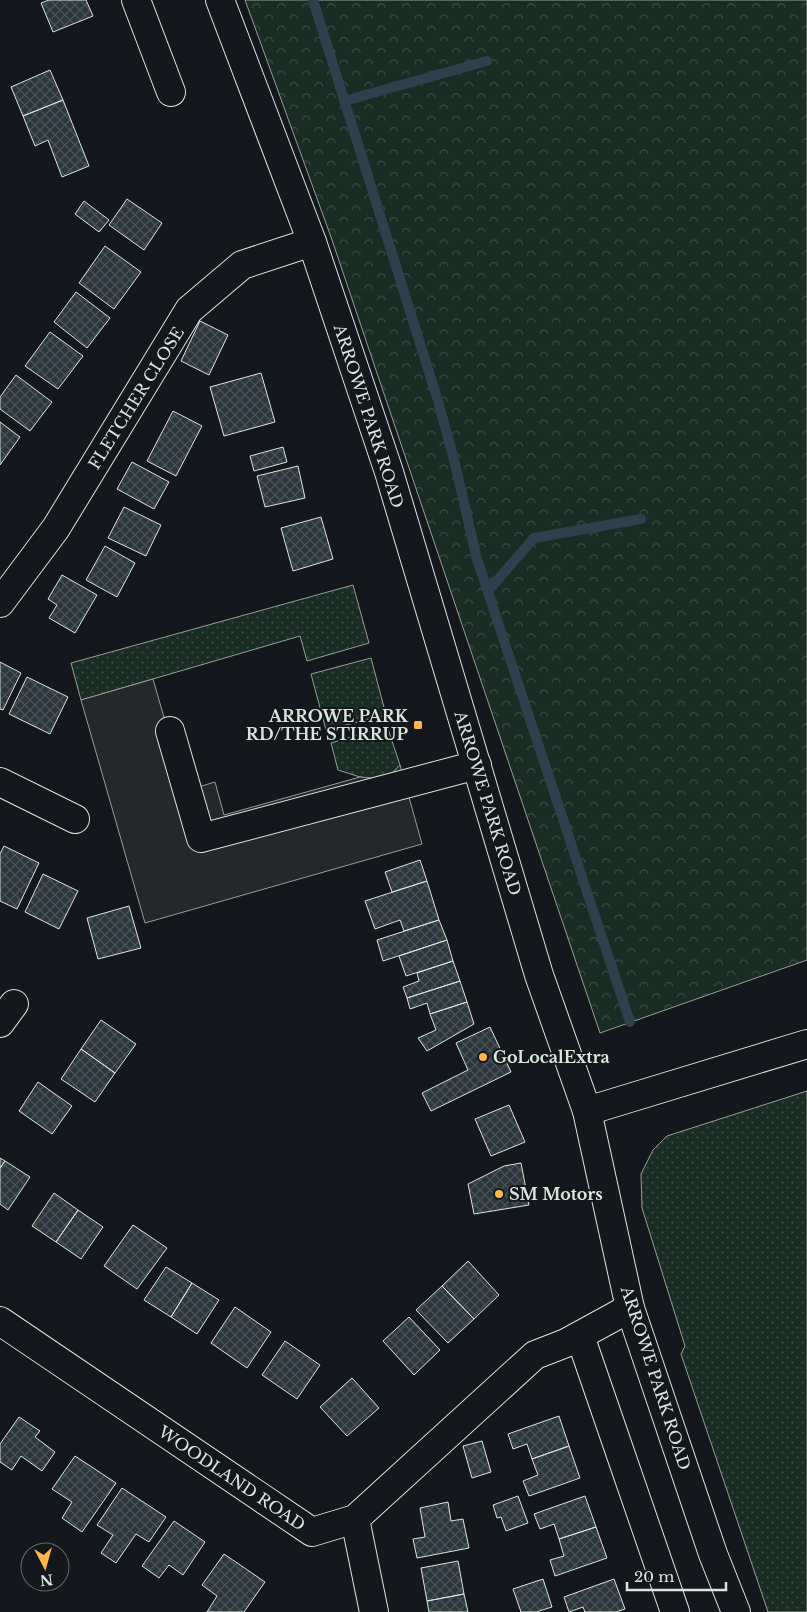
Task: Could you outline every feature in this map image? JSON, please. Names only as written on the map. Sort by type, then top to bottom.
[{"type":"street","points":[[136,0],[171,92]]},
{"type":"street","name":"ARROWE PARK ROAD","points":[[220,0],[312,242],[389,472],[539,975],[587,1111],[630,1308],[714,1554],[736,1612]]},
{"type":"street","name":"FLETCHER CLOSE","points":[[0,603],[56,528],[189,310],[242,265],[312,242]]},
{"type":"street","points":[[170,731],[201,838],[477,766]]},
{"type":"street","points":[[0,782],[74,819]]},
{"type":"street","points":[[587,1111],[807,1044]]},
{"type":"street","name":"WOODLAND ROAD","points":[[0,1321],[312,1532],[355,1519],[536,1355],[580,1336],[630,1308]]},
{"type":"street","points":[[580,1336],[675,1612]]},
{"type":"street","points":[[355,1519],[374,1612]]},
{"type":"green space","points":[[245,0],[807,0],[807,960],[600,1033],[331,237]]},
{"type":"green space","points":[[353,585],[369,643],[307,661],[300,636],[81,700],[71,663]]},
{"type":"green space","points":[[371,658],[386,715],[326,730],[311,674]]},
{"type":"green space","points":[[387,726],[400,765],[386,780],[360,777],[338,770],[331,743]]},
{"type":"green space","points":[[807,1091],[807,1612],[768,1612],[681,1354],[685,1346],[642,1208],[641,1174],[653,1150],[667,1136]]},
{"type":"shaded area","points":[[153,679],[185,791],[215,782],[224,815],[360,777],[386,780],[400,765],[422,844],[145,923],[81,700]]},
{"type":"building","points":[[49,0],[86,0],[93,16],[53,32],[41,3]]},
{"type":"building","points":[[50,70],[63,100],[23,116],[11,87]]},
{"type":"building","points":[[63,100],[89,166],[62,177],[48,140],[35,146],[23,116]]},
{"type":"building","points":[[127,199],[162,223],[144,250],[109,225]]},
{"type":"building","points":[[84,201],[109,220],[99,232],[75,214]]},
{"type":"building","points":[[105,246],[141,272],[114,309],[79,283]]},
{"type":"building","points":[[76,292],[110,318],[87,348],[54,322]]},
{"type":"building","points":[[200,321],[228,335],[209,375],[181,361]]},
{"type":"building","points":[[50,332],[83,356],[58,389],[25,366]]},
{"type":"building","points":[[261,373],[275,422],[224,436],[210,387]]},
{"type":"building","points":[[16,375],[52,402],[30,431],[0,409],[0,397]]},
{"type":"building","points":[[173,411],[202,426],[176,476],[147,461]]},
{"type":"building","points":[[0,422],[20,437],[0,465]]},
{"type":"building","points":[[283,447],[287,462],[254,471],[250,456]]},
{"type":"building","points":[[132,462],[169,482],[154,509],[117,489]]},
{"type":"building","points":[[298,466],[305,498],[265,507],[257,476]]},
{"type":"building","points":[[124,507],[161,525],[146,556],[108,538]]},
{"type":"building","points":[[321,517],[333,559],[293,571],[281,528]]},
{"type":"building","points":[[105,546],[135,563],[117,597],[86,580]]},
{"type":"building","points":[[62,575],[97,595],[75,633],[49,618],[57,605],[48,599]]},
{"type":"building","points":[[0,662],[21,673],[3,710],[0,709]]},
{"type":"building","points":[[27,677],[68,697],[50,734],[9,714]]},
{"type":"building","points":[[4,846],[39,863],[17,909],[0,901],[0,854]]},
{"type":"building","points":[[420,860],[427,881],[392,892],[385,872]]},
{"type":"building","points":[[43,874],[78,891],[59,929],[25,912]]},
{"type":"building","points":[[427,881],[439,920],[404,931],[400,920],[375,929],[365,901]]},
{"type":"building","points":[[129,906],[141,948],[98,959],[87,918]]},
{"type":"building","points":[[439,920],[447,940],[383,961],[377,940]]},
{"type":"building","points":[[447,940],[453,961],[406,976],[399,956]]},
{"type":"building","points":[[453,961],[460,981],[407,998],[403,987],[419,981],[417,973]]},
{"type":"building","points":[[460,981],[467,1002],[430,1014],[427,1003],[410,1009],[407,998]]},
{"type":"building","points":[[467,1002],[474,1024],[427,1051],[418,1038],[436,1030],[430,1014]]},
{"type":"building","points":[[101,1020],[136,1044],[115,1073],[81,1049]]},
{"type":"building","name":"GoLocalExtra","points":[[490,1027],[511,1072],[431,1111],[422,1093],[468,1070],[456,1043]]},
{"type":"building","points":[[81,1049],[115,1073],[95,1102],[61,1079]]},
{"type":"building","points":[[38,1082],[72,1106],[52,1134],[19,1111]]},
{"type":"building","points":[[509,1105],[525,1142],[491,1156],[475,1119]]},
{"type":"building","points":[[0,1158],[5,1161],[0,1168]]},
{"type":"building","points":[[5,1161],[30,1177],[8,1210],[0,1204],[0,1168]]},
{"type":"building","name":"SM Motors","points":[[521,1163],[529,1205],[474,1214],[468,1184],[504,1166]]},
{"type":"building","points":[[54,1193],[78,1210],[56,1242],[32,1226]]},
{"type":"building","points":[[78,1210],[103,1227],[81,1259],[56,1242]]},
{"type":"building","points":[[133,1225],[167,1248],[137,1289],[104,1266]]},
{"type":"building","points":[[468,1261],[499,1295],[474,1319],[442,1286]]},
{"type":"building","points":[[166,1267],[192,1283],[171,1317],[144,1300]]},
{"type":"building","points":[[192,1283],[219,1300],[197,1334],[171,1317]]},
{"type":"building","points":[[442,1286],[474,1319],[448,1343],[416,1310]]},
{"type":"building","points":[[235,1307],[271,1332],[247,1368],[211,1343]]},
{"type":"building","points":[[409,1317],[440,1350],[414,1375],[383,1341]]},
{"type":"building","points":[[285,1341],[320,1365],[297,1399],[262,1375]]},
{"type":"building","points":[[352,1378],[379,1408],[347,1436],[320,1407]]},
{"type":"building","points":[[559,1416],[569,1446],[532,1459],[527,1444],[513,1449],[508,1434]]},
{"type":"building","points":[[19,1417],[40,1431],[35,1437],[55,1452],[42,1471],[21,1456],[12,1470],[0,1462],[0,1444]]},
{"type":"building","points":[[482,1441],[491,1472],[472,1478],[463,1446]]},
{"type":"building","points":[[569,1446],[580,1478],[529,1496],[523,1481],[538,1475],[532,1459]]},
{"type":"building","points":[[75,1456],[116,1483],[82,1532],[62,1518],[72,1502],[52,1489]]},
{"type":"building","points":[[122,1488],[166,1517],[149,1542],[136,1534],[116,1563],[101,1553],[113,1535],[97,1525]]},
{"type":"building","points":[[518,1496],[528,1523],[506,1531],[501,1517],[497,1518],[493,1505]]},
{"type":"building","points":[[585,1496],[596,1527],[559,1539],[554,1524],[540,1529],[534,1514]]},
{"type":"building","points":[[448,1502],[451,1521],[463,1519],[469,1548],[417,1558],[413,1539],[425,1537],[420,1508]]},
{"type":"building","points":[[174,1521],[205,1542],[183,1575],[169,1565],[159,1578],[142,1566]]},
{"type":"building","points":[[596,1527],[607,1558],[555,1576],[550,1560],[564,1556],[559,1539]]},
{"type":"building","points":[[224,1554],[265,1582],[244,1612],[207,1612],[217,1596],[202,1585]]},
{"type":"building","points":[[458,1561],[464,1594],[427,1601],[421,1568]]},
{"type":"building","points":[[543,1579],[552,1607],[536,1612],[521,1612],[513,1589]]},
{"type":"building","points":[[614,1579],[625,1609],[616,1612],[585,1612],[583,1607],[569,1612],[564,1597]]},
{"type":"building","points":[[464,1594],[468,1612],[429,1612],[427,1601]]},
{"type":"waterway","points":[[313,0],[438,401],[477,559],[630,1022]]},
{"type":"waterway","points":[[344,101],[487,61]]},
{"type":"waterway","points":[[488,591],[534,538],[641,519]]},
{"type":"place","name":"ARROWE PARK RD/THE STIRRUP","points":[[418,725]]},
{"type":"place","name":"GoLocalExtra","points":[[483,1057]]},
{"type":"place","name":"SM Motors","points":[[499,1194]]}]
